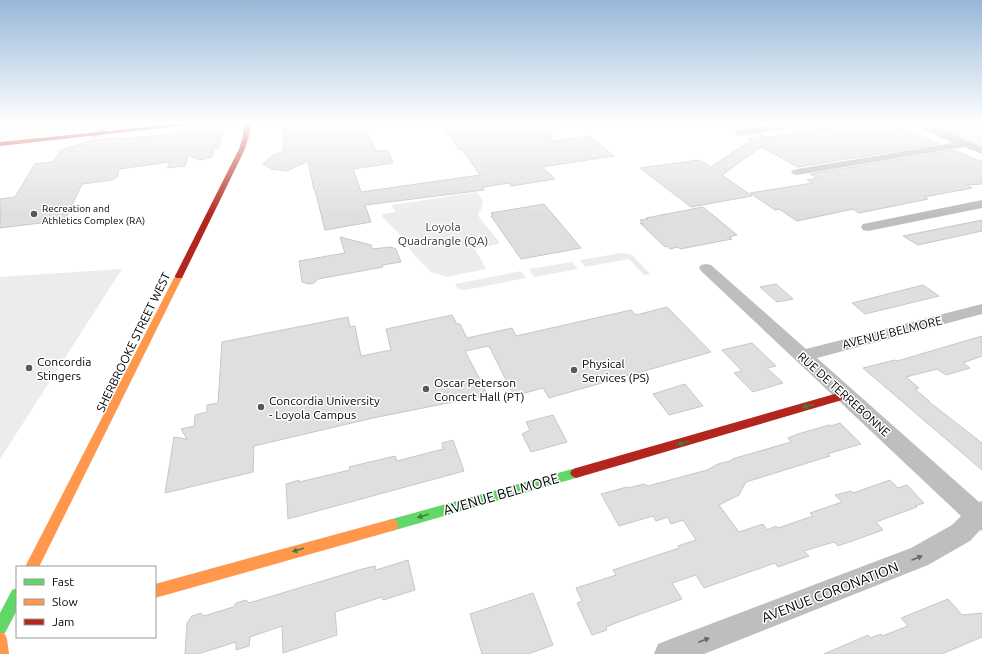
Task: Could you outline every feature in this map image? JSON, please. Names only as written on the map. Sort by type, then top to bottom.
[{"type":"street","name":"SHERBROOKE STREET WEST","points":[[33,566],[239,155]]},
{"type":"street","points":[[797,172],[903,155]]},
{"type":"street","points":[[868,227],[982,204]]},
{"type":"street","name":"RUE DE TERREBONNE","points":[[706,268],[845,395],[981,516]]},
{"type":"street","name":"AVENUE BELMORE","points":[[802,356],[982,309]]},
{"type":"street","name":"AVENUE BELMORE","points":[[156,591],[616,462],[845,395]]},
{"type":"street","name":"AVENUE CORONATION","points":[[668,654],[919,557],[961,533],[981,516]]},
{"type":"street","points":[[16,597],[0,629],[16,628]]},
{"type":"street","points":[[0,639],[1,654]]},
{"type":"green space","name":"Loyola Quadrangle (QA)","points":[[477,192],[483,200],[481,210],[478,213],[479,217],[499,242],[498,244],[475,249],[486,269],[447,277],[431,272],[414,255],[399,234],[382,216],[384,214],[395,212],[392,205]]},
{"type":"green space","points":[[621,253],[632,255],[650,274],[644,275],[629,259],[585,267],[580,260]]},
{"type":"green space","points":[[572,262],[578,269],[534,277],[529,269]]},
{"type":"green space","name":"Concordia Stingers","points":[[122,269],[0,459],[0,277]]},
{"type":"green space","points":[[521,271],[526,278],[465,290],[458,289],[455,284]]},
{"type":"building","points":[[58,155],[213,155],[212,157],[199,160],[188,155],[185,166],[167,168],[170,162],[119,169],[117,177],[112,180],[82,184],[65,220],[0,228],[0,199],[15,197],[35,164],[53,162]]},
{"type":"building","points":[[276,155],[389,155],[393,163],[353,169],[361,192],[480,175],[466,155],[612,155],[614,156],[542,167],[555,179],[511,186],[509,183],[483,187],[484,190],[365,205],[371,222],[325,230],[308,161],[287,171],[272,169],[263,164]]},
{"type":"building","points":[[730,155],[751,155],[722,175],[752,196],[691,207],[640,168],[699,160],[711,167]]},
{"type":"building","points":[[775,155],[875,155],[798,167]]},
{"type":"building","points":[[927,155],[965,155],[982,162],[982,184],[967,185],[972,188],[924,197],[928,199],[859,213],[853,209],[797,221],[779,209],[775,210],[750,193],[813,183],[807,180],[817,178],[810,174]]},
{"type":"building","points":[[544,204],[581,248],[521,259],[491,216],[493,216],[491,213]]},
{"type":"building","points":[[703,207],[737,235],[729,237],[732,239],[680,249],[678,247],[670,249],[667,246],[665,247],[640,223],[643,223],[640,220],[648,219],[646,218]]},
{"type":"building","points":[[982,220],[982,231],[918,245],[903,236]]},
{"type":"building","points":[[340,237],[371,245],[372,249],[391,247],[396,249],[401,262],[382,265],[383,267],[318,279],[314,283],[308,284],[302,282],[299,261],[345,253]]},
{"type":"building","points":[[776,284],[793,299],[777,302],[760,287]]},
{"type":"building","points":[[923,285],[939,296],[865,314],[852,303]]},
{"type":"building","points":[[667,307],[711,352],[549,398],[543,388],[514,396],[489,346],[465,351],[488,395],[373,418],[254,446],[253,472],[165,493],[174,437],[187,439],[181,429],[194,426],[195,415],[207,412],[207,405],[218,403],[222,342],[348,317],[350,327],[355,326],[361,356],[391,350],[386,329],[452,315],[457,324],[460,324],[467,338],[512,328],[516,336],[631,310],[636,315]]},
{"type":"building","points":[[982,336],[982,356],[963,363],[970,368],[946,375],[937,369],[906,377],[919,388],[915,389],[928,401],[982,443],[982,470],[863,368],[895,360],[897,361]]},
{"type":"building","points":[[752,343],[776,366],[767,368],[783,383],[753,392],[734,373],[742,371],[722,350]]},
{"type":"building","points":[[685,384],[703,406],[669,415],[653,394]]},
{"type":"building","points":[[553,415],[567,442],[531,452],[522,434],[530,430],[526,422]]},
{"type":"building","points":[[840,423],[861,444],[827,454],[830,456],[746,482],[739,495],[719,505],[739,532],[763,524],[767,530],[776,526],[778,528],[813,516],[810,513],[842,502],[835,495],[851,491],[853,493],[890,480],[898,488],[907,485],[924,503],[876,522],[883,530],[838,546],[834,542],[804,551],[809,556],[778,567],[775,563],[704,588],[696,575],[672,583],[682,599],[606,627],[607,630],[592,635],[577,603],[582,601],[576,588],[616,575],[613,570],[679,548],[678,546],[696,540],[683,520],[671,524],[668,517],[656,521],[653,516],[619,526],[601,494],[644,484],[648,486],[707,470],[718,464],[733,460],[732,459],[791,442],[788,438],[798,434]]},
{"type":"building","points":[[453,440],[464,471],[288,519],[286,484],[350,470],[349,467],[395,456],[397,461],[443,449],[442,443]]},
{"type":"building","points":[[408,560],[415,590],[383,600],[382,597],[335,612],[337,635],[283,653],[282,626],[250,637],[249,646],[236,650],[236,642],[198,654],[185,654],[187,623],[192,616],[201,613],[204,616],[233,607],[236,603],[246,600],[249,603],[362,569],[375,566],[376,570]]},
{"type":"building","points":[[533,593],[553,645],[528,654],[482,654],[470,614]]},
{"type":"building","points":[[948,599],[962,615],[982,613],[982,637],[942,654],[824,654],[868,635],[870,638],[881,634],[882,636],[908,626],[901,618]]},
{"type":"traffic: fast","points":[[392,525],[576,473]]},
{"type":"traffic: fast","points":[[0,628],[16,597]]},
{"type":"traffic: slow","points":[[33,566],[179,276]]},
{"type":"traffic: slow","points":[[156,591],[392,525]]},
{"type":"traffic: slow","points":[[0,639],[1,654]]},
{"type":"traffic: jam","points":[[179,276],[239,155]]},
{"type":"traffic: jam","points":[[576,473],[845,395]]},
{"type":"place","name":"Recreation and Athletics Complex (RA)","points":[[34,214]]},
{"type":"place","name":"Concordia Stingers","points":[[29,368]]},
{"type":"place","name":"Physical Services (PS)","points":[[574,370]]},
{"type":"place","name":"Oscar Peterson Concert Hall (PT)","points":[[426,389]]},
{"type":"place","name":"Concordia University - Loyola Campus","points":[[261,407]]}]
